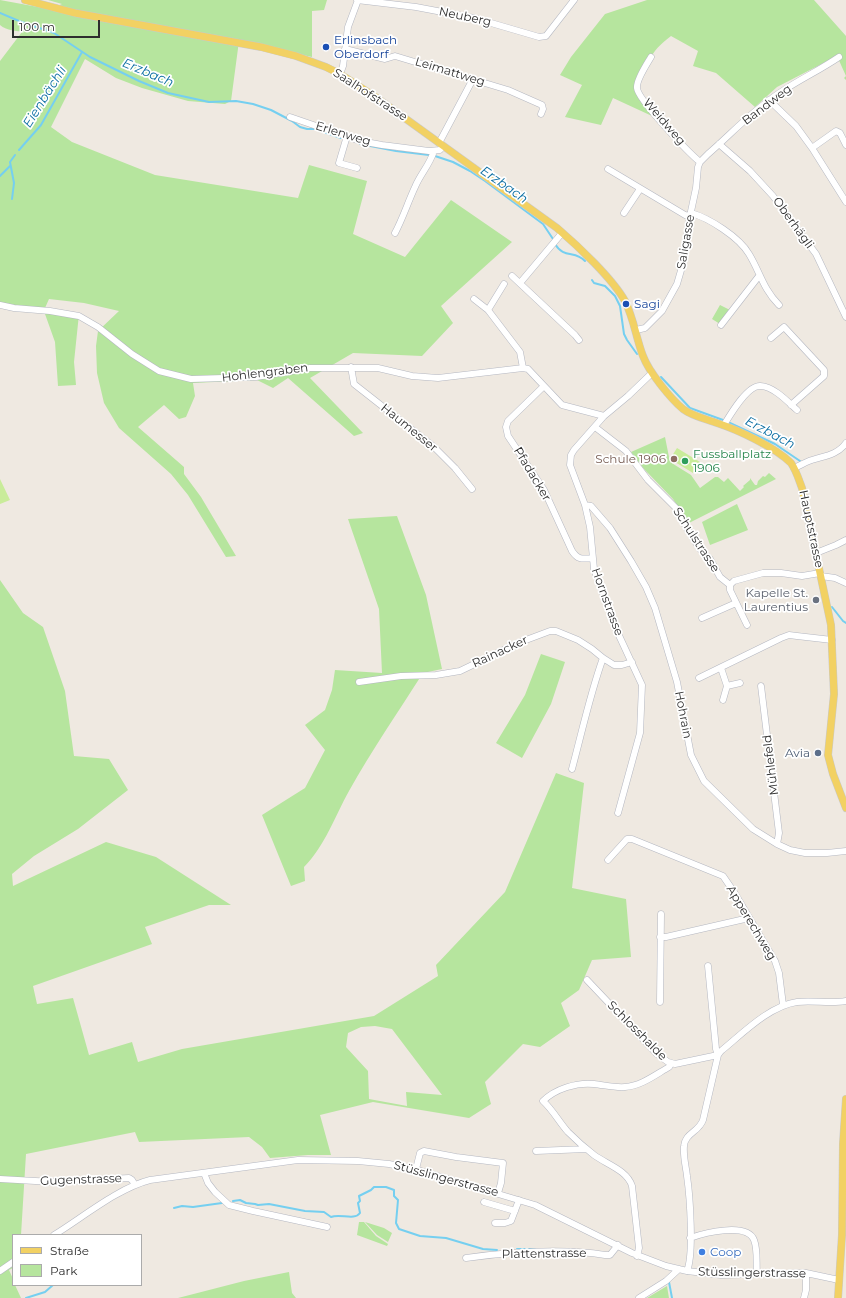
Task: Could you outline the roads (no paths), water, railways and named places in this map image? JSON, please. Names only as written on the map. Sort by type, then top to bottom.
[{"type":"main road","name":"Saalhofstrasse","points":[[25,0],[75,13],[281,52],[313,62],[340,74],[388,105],[562,233],[593,262],[616,289],[624,300],[636,330]]},
{"type":"main road","name":"Hauptstrasse","points":[[636,330],[643,357],[652,373],[688,412],[724,425],[775,451],[794,468],[802,488],[831,625],[834,694],[828,755],[832,774],[846,808]]},
{"type":"main road","points":[[838,1298],[838,1280],[843,1261],[843,1144],[846,1099]]},
{"type":"street","points":[[340,74],[346,49],[348,27],[358,0]]},
{"type":"street","name":"Neuberg","points":[[358,0],[416,7],[474,18],[539,37],[546,36],[574,0]]},
{"type":"street","name":"Leimattweg","points":[[346,49],[385,59],[395,56],[508,90],[542,105],[543,109],[541,114]]},
{"type":"street","name":"Weidweg","points":[[651,57],[638,83],[638,91],[665,127],[700,162]]},
{"type":"street","name":"Bandweg","points":[[719,144],[769,100],[839,58]]},
{"type":"street","points":[[395,233],[414,188],[429,164],[434,151],[440,150],[441,145],[473,79]]},
{"type":"street","points":[[769,100],[796,126],[812,148],[846,202]]},
{"type":"street","name":"Erlenweg","points":[[290,117],[360,141],[434,151]]},
{"type":"street","points":[[812,148],[836,131],[840,133],[846,145]]},
{"type":"street","points":[[347,136],[339,162],[340,164],[357,168]]},
{"type":"street","points":[[700,162],[719,144]]},
{"type":"street","name":"Oberhägli","points":[[719,144],[750,171],[778,202],[816,254],[846,317]]},
{"type":"street","name":"Saligasse","points":[[636,330],[645,328],[662,311],[677,284],[682,267],[700,162]]},
{"type":"street","points":[[608,169],[685,215],[691,214],[710,221],[733,237],[748,252],[765,288],[778,304]]},
{"type":"street","points":[[624,213],[640,189]]},
{"type":"street","points":[[520,283],[562,233]]},
{"type":"street","points":[[512,276],[579,340]]},
{"type":"street","points":[[722,325],[759,276]]},
{"type":"street","points":[[488,310],[504,284]]},
{"type":"street","points":[[474,299],[488,310],[520,352],[523,368],[528,370],[562,405],[604,416]]},
{"type":"street","name":"Hohlengraben","points":[[0,305],[79,316],[98,327],[132,354],[159,371],[191,379],[256,377],[310,368],[378,368],[412,376],[438,378],[523,368]]},
{"type":"street","points":[[771,338],[784,327],[824,370],[824,376],[791,405]]},
{"type":"street","name":"Haumesser","points":[[351,368],[354,384],[433,446],[455,468],[472,489]]},
{"type":"street","name":"Hornstrasse","points":[[618,813],[640,733],[642,685],[603,596],[594,569],[590,527],[586,505],[570,465],[571,455],[574,450],[604,416],[652,373]]},
{"type":"street","points":[[724,425],[747,392],[753,387],[760,385],[771,389],[797,410]]},
{"type":"street","name":"Pfadacker","points":[[544,386],[508,421],[506,427],[508,436],[544,490],[576,557],[582,559],[592,558]]},
{"type":"street","name":"Schulstrasse","points":[[595,427],[626,451],[648,480],[678,510],[686,527],[700,549],[710,559],[720,577],[730,585]]},
{"type":"street","points":[[794,468],[810,461],[829,456],[842,448],[846,443]]},
{"type":"street","name":"Hohrain","points":[[586,505],[591,506],[610,528],[646,587],[655,608],[677,682],[691,755],[704,781],[753,829],[776,844],[790,850],[805,853],[846,851]]},
{"type":"street","points":[[816,553],[846,540]]},
{"type":"street","points":[[747,625],[730,590],[730,585],[734,581],[762,573],[781,573],[802,576],[821,574],[835,578],[846,584]]},
{"type":"street","points":[[702,618],[736,603]]},
{"type":"street","name":"Rainacker","points":[[359,682],[401,676],[436,676],[460,671],[518,643],[550,631],[556,631],[578,640],[614,664],[622,665],[632,662]]},
{"type":"street","points":[[699,678],[789,635],[832,640]]},
{"type":"street","points":[[572,769],[585,724],[592,688],[603,658]]},
{"type":"street","points":[[721,668],[727,686],[723,700]]},
{"type":"street","points":[[727,686],[740,683]]},
{"type":"street","name":"Mühlefeld","points":[[761,686],[779,833],[776,844]]},
{"type":"street","name":"Apperechweg","points":[[608,860],[627,840],[632,839],[723,876],[777,965],[783,1005]]},
{"type":"street","points":[[660,1002],[661,914]]},
{"type":"street","points":[[660,937],[686,933],[749,918]]},
{"type":"street","points":[[708,966],[716,1050],[718,1056]]},
{"type":"street","name":"Schlosshalde","points":[[587,980],[657,1054],[672,1064],[718,1056]]},
{"type":"street","points":[[687,1271],[690,1257],[690,1238],[688,1187],[684,1146],[687,1137],[699,1128],[703,1120],[718,1056],[721,1051],[758,1021],[783,1005],[804,1002],[846,1001]]},
{"type":"street","points":[[638,1256],[639,1248],[630,1182],[623,1174],[586,1149],[568,1132],[552,1109],[543,1100],[548,1096],[577,1084],[593,1083],[624,1087],[633,1086],[644,1082],[672,1064]]},
{"type":"street","points":[[536,1151],[586,1149]]},
{"type":"street","points":[[416,1169],[420,1154],[424,1151],[503,1163],[498,1193]]},
{"type":"street","name":"Stüsslingerstrasse","points":[[56,1234],[117,1194],[135,1185],[150,1180],[280,1162],[317,1159],[383,1163],[416,1169],[498,1193],[542,1208],[638,1256],[687,1271],[721,1275],[806,1273],[838,1280]]},
{"type":"street","points":[[204,1173],[208,1183],[215,1192],[229,1205],[327,1227]]},
{"type":"street","name":"Gugenstrasse","points":[[0,1179],[53,1182],[129,1178],[135,1185]]},
{"type":"street","points":[[495,1223],[505,1223],[511,1221],[519,1200]]},
{"type":"street","points":[[484,1202],[515,1211]]},
{"type":"street","points":[[690,1238],[698,1234],[728,1230],[748,1232],[753,1237],[755,1245],[757,1274]]},
{"type":"street","name":"Plattenstrasse","points":[[466,1258],[567,1251],[610,1255],[618,1245]]},
{"type":"street","points":[[0,1271],[12,1263]]},
{"type":"street","points":[[639,1298],[666,1282],[679,1269]]},
{"type":"street","points":[[804,1298],[806,1290],[806,1273]]},
{"type":"waterway","name":"Erzbach","points":[[0,13],[54,33],[90,57],[139,81],[168,93],[209,102],[236,101],[253,104],[271,110],[300,127],[315,129],[341,138]]},
{"type":"waterway","name":"Eienbächli","points":[[19,150],[41,125],[82,52]]},
{"type":"waterway","name":"Erzbach","points":[[360,144],[396,151],[429,155]]},
{"type":"waterway","name":"Eienbächli","points":[[12,199],[14,183],[10,162],[15,155]]},
{"type":"waterway","name":"Erzbach","points":[[435,156],[453,162],[485,181],[543,224],[553,239]]},
{"type":"waterway","name":"Eienbächli","points":[[0,176],[10,166]]},
{"type":"waterway","name":"Erzbach","points":[[555,244],[558,249],[577,256],[585,261]]},
{"type":"waterway","name":"Erzbach","points":[[592,280],[594,283],[605,286],[615,296],[620,306],[624,334],[637,354]]},
{"type":"waterway","name":"Erzbach","points":[[661,377],[690,408],[723,420]]},
{"type":"waterway","name":"Erzbach","points":[[730,423],[775,444],[800,461]]},
{"type":"waterway","name":"Erzbach","points":[[832,607],[846,623]]},
{"type":"waterway","points":[[233,1201],[240,1200],[246,1203],[258,1205],[269,1204],[305,1211],[324,1212],[331,1217],[351,1217],[360,1213],[358,1203],[360,1201],[359,1196],[374,1187],[386,1187],[394,1190],[394,1196],[398,1200],[396,1223],[399,1229],[420,1236],[446,1238],[483,1249],[497,1250]]},
{"type":"waterway","points":[[174,1208],[222,1203]]},
{"type":"waterway","points":[[517,1249],[535,1249]]},
{"type":"waterway","points":[[669,1282],[672,1298]]},
{"type":"waterway","points":[[26,1298],[45,1292],[52,1286]]},
{"type":"place","name":"Erlinsbach Oberdorf","points":[[326,47]]},
{"type":"place","name":"Sagi","points":[[626,304]]},
{"type":"place","name":"Schule 1906","points":[[674,459]]},
{"type":"place","name":"Fussballplatz 1906","points":[[685,461]]},
{"type":"place","name":"Kapelle St. Laurentius","points":[[816,600]]},
{"type":"place","name":"Avia","points":[[818,753]]},
{"type":"place","name":"Coop","points":[[702,1252]]}]
